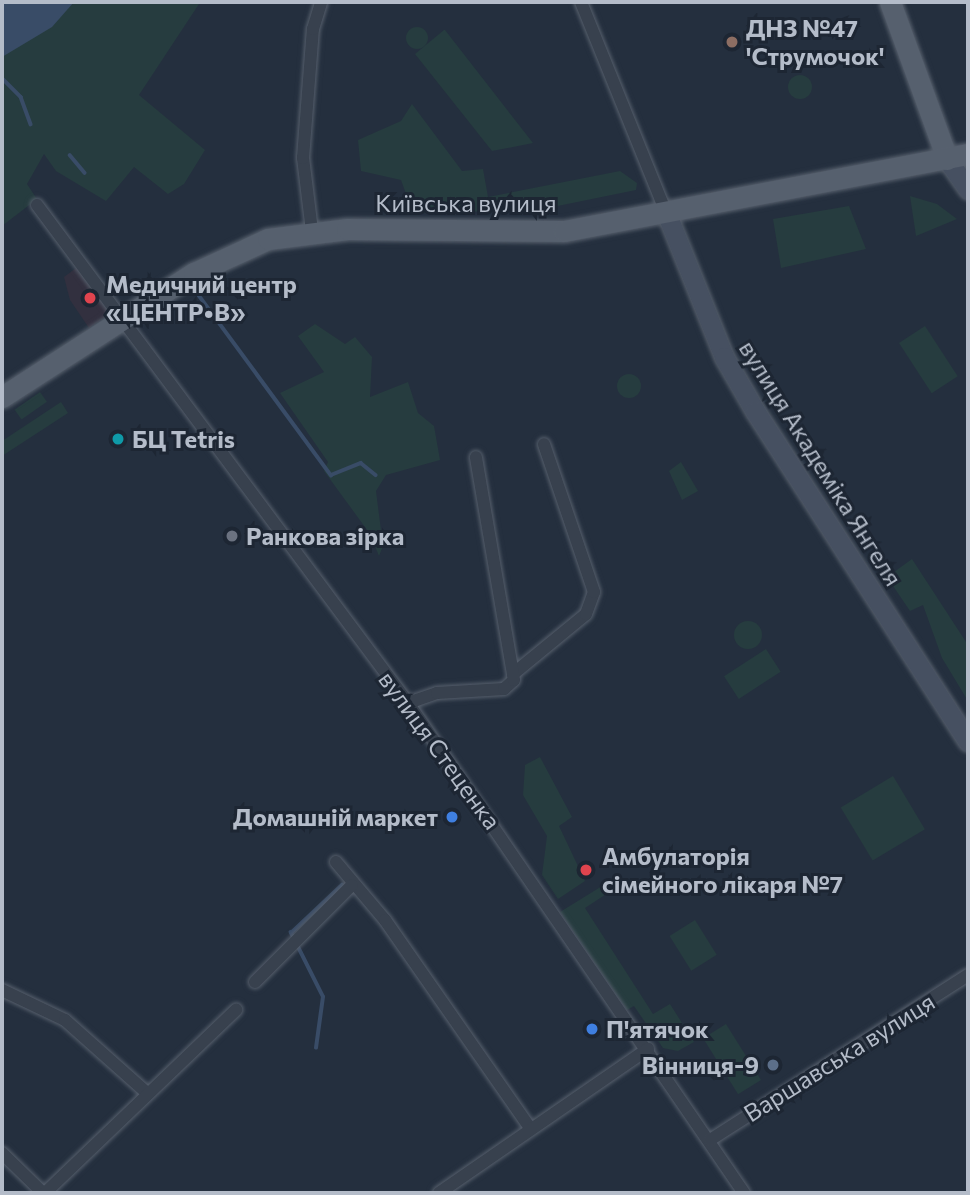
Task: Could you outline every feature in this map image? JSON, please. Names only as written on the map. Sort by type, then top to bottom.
[{"type":"main road","points":[[890,2],[958,156],[968,188]]},
{"type":"main road","name":"Київська вулиця","points":[[2,397],[125,315],[231,254],[312,231],[517,234],[666,212],[958,156]]},
{"type":"main road","name":"вулиця Академіка Янгеля","points":[[666,212],[724,357],[755,411],[968,741]]},
{"type":"street","points":[[312,231],[303,158],[313,29],[321,2]]},
{"type":"street","name":"вулиця Академіка Янгеля","points":[[581,2],[666,212]]},
{"type":"street","name":"вулиця Стеценка","points":[[37,205],[125,315],[408,704],[648,1049],[744,1193]]},
{"type":"street","points":[[408,704],[437,692],[504,689],[513,674],[586,614],[594,592],[544,444]]},
{"type":"street","points":[[476,457],[513,674]]},
{"type":"street","points":[[336,862],[352,885],[385,920],[530,1128]]},
{"type":"street","points":[[255,982],[295,936],[352,885]]},
{"type":"street","name":"Варшавська вулиця","points":[[710,1140],[968,975]]},
{"type":"street","points":[[2,990],[65,1020],[148,1094]]},
{"type":"street","points":[[2,1153],[44,1193],[236,1010]]},
{"type":"street","points":[[439,1193],[648,1049]]},
{"type":"shaded area","name":"Медичний центр «ЦЕНТР•В»","points":[[83,263],[117,309],[89,328],[70,300],[64,277]]},
{"type":"green space","points":[[63,2],[199,4],[139,95],[205,150],[184,184],[168,194],[134,167],[106,201],[56,171],[44,154],[27,184],[37,199],[2,226],[2,38]]},
{"type":"green space","points":[[417,27],[427,34],[428,38],[421,48],[417,49],[407,42],[406,38],[413,28]]},
{"type":"green space","points":[[444,30],[533,143],[492,151],[415,54]]},
{"type":"green space","points":[[800,75],[809,78],[812,87],[809,96],[800,99],[791,96],[788,87],[791,78]]},
{"type":"green space","points":[[412,104],[462,171],[483,169],[488,197],[620,171],[637,183],[636,190],[538,210],[413,213],[401,180],[361,171],[358,140],[401,121]]},
{"type":"green space","points":[[910,196],[937,204],[957,219],[916,236]]},
{"type":"green space","points":[[849,206],[866,249],[781,268],[773,219]]},
{"type":"green space","points":[[315,324],[345,344],[355,337],[372,357],[370,397],[408,382],[418,413],[434,426],[440,460],[386,475],[376,491],[383,546],[379,556],[370,534],[324,471],[328,462],[280,393],[324,372],[298,336]]},
{"type":"green space","points":[[925,326],[958,376],[932,393],[899,343]]},
{"type":"green space","points":[[629,374],[640,381],[641,386],[634,397],[629,398],[618,391],[617,386],[624,375]]},
{"type":"green space","points":[[40,392],[47,402],[21,420],[15,410]]},
{"type":"green space","points":[[61,402],[68,413],[2,456],[2,441]]},
{"type":"green space","points":[[681,462],[698,491],[682,500],[669,471]]},
{"type":"green space","points":[[912,559],[968,645],[968,701],[942,658],[923,605],[910,611],[887,577]]},
{"type":"green space","points":[[748,621],[758,625],[762,635],[758,645],[748,649],[738,645],[734,635],[738,625]]},
{"type":"green space","points":[[766,649],[781,672],[739,699],[724,676]]},
{"type":"green space","points":[[540,757],[572,817],[559,826],[585,881],[558,899],[542,875],[547,836],[523,795],[525,765]]},
{"type":"green space","points":[[893,776],[925,829],[873,861],[841,807]]},
{"type":"green space","points":[[615,878],[620,885],[585,908],[653,1014],[670,1004],[694,1042],[678,1051],[663,1048],[634,1006],[627,1010],[560,912]]},
{"type":"green space","points":[[695,920],[717,955],[691,971],[670,936]]},
{"type":"green space","points":[[726,1024],[761,1080],[738,1094],[703,1038]]},
{"type":"water","points":[[2,2],[74,2],[52,27],[2,57]]},
{"type":"waterway","points":[[2,78],[21,97],[31,124]]},
{"type":"waterway","points":[[70,155],[85,173]]},
{"type":"waterway","points":[[198,294],[331,475],[361,463],[376,475]]},
{"type":"waterway","points":[[316,1048],[323,997],[291,933],[342,885]]},
{"type":"place","name":"ДНЗ №47 'Струмочок'","points":[[732,42]]},
{"type":"place","name":"Медичний центр «ЦЕНТР•В»","points":[[90,298]]},
{"type":"place","name":"БЦ Tetris","points":[[118,439]]},
{"type":"place","name":"Ранкова зірка","points":[[232,536]]},
{"type":"place","name":"Домашній маркет","points":[[452,817]]},
{"type":"place","name":"Амбулаторія сімейного лікаря №7","points":[[586,870]]},
{"type":"place","name":"П'ятячок","points":[[592,1029]]},
{"type":"place","name":"Вінниця-9","points":[[773,1065]]}]
